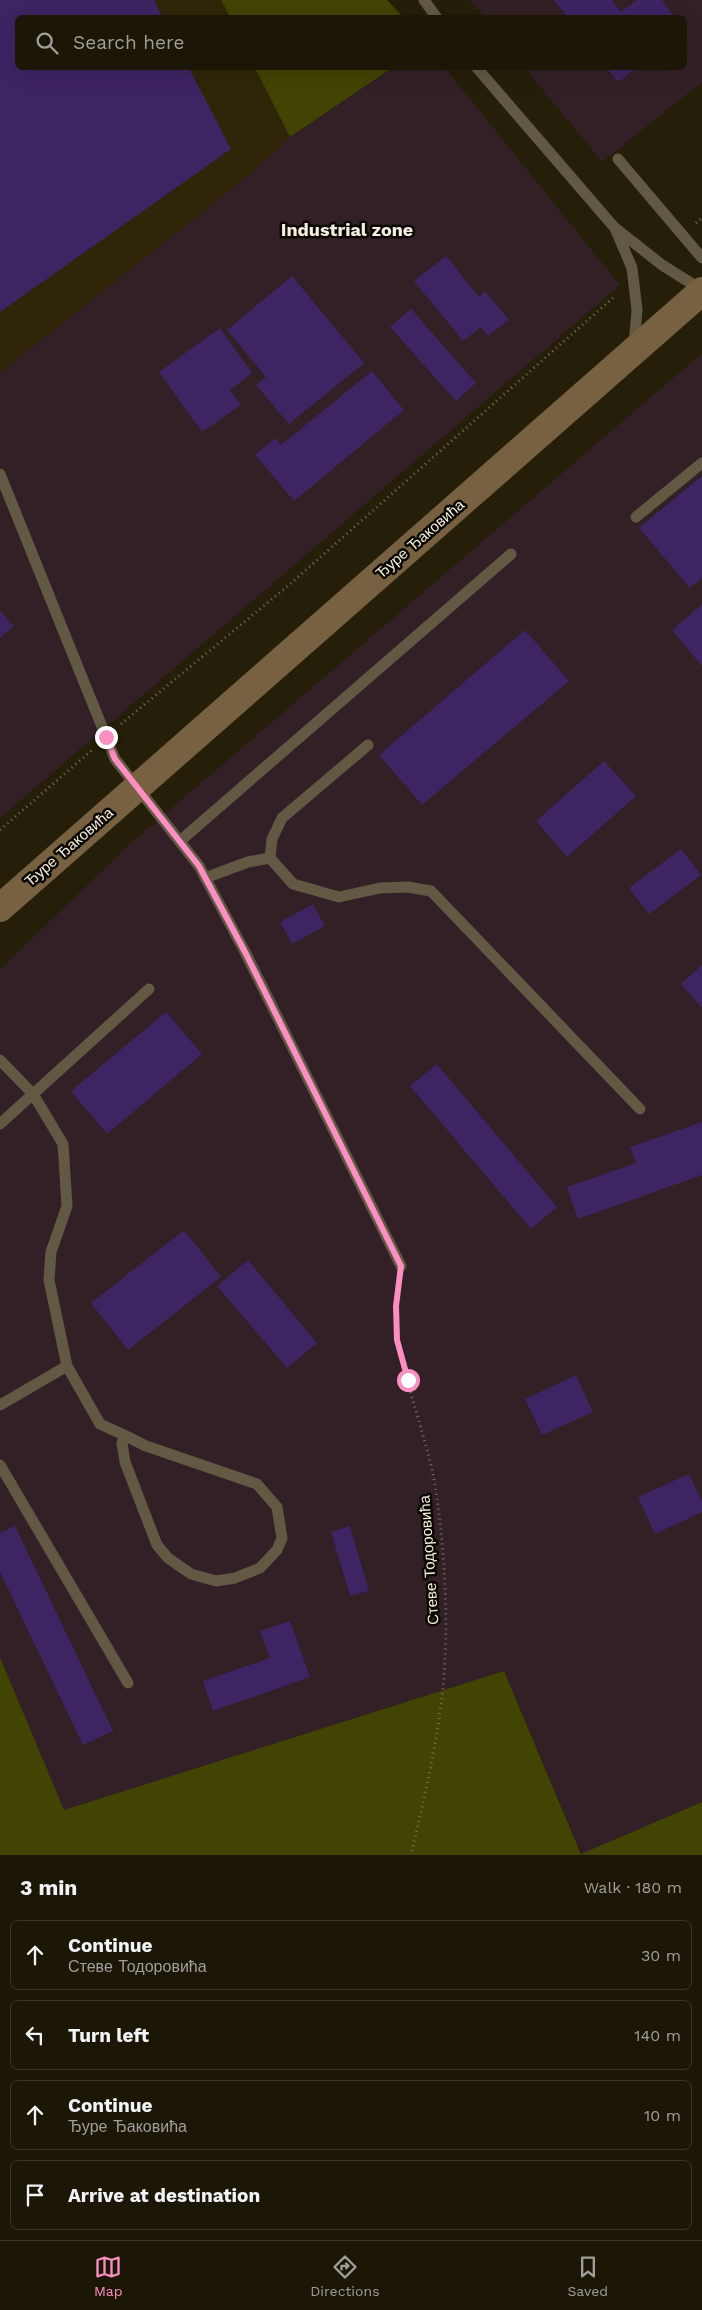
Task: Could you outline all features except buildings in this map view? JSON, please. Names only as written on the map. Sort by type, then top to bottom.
[{"type":"street","name":"Ђуре Ђаковића","points":[[0,908],[702,291]]},
{"type":"lane","points":[[424,0],[435,15]]},
{"type":"lane","points":[[480,70],[614,227],[662,265],[702,291]]},
{"type":"lane","points":[[618,159],[702,258]]},
{"type":"lane","points":[[614,227],[632,268],[634,279],[638,310],[633,353]]},
{"type":"lane","points":[[636,517],[702,463]]},
{"type":"lane","points":[[0,474],[115,759],[180,841],[205,878],[245,952],[401,1266]]},
{"type":"lane","points":[[180,841],[511,554]]},
{"type":"lane","points":[[368,745],[282,818],[272,839],[270,858],[293,884],[339,897],[380,888],[408,887],[431,891],[640,1109]]},
{"type":"lane","points":[[205,878],[248,862],[270,858]]},
{"type":"lane","points":[[0,1124],[149,989]]},
{"type":"lane","points":[[0,1060],[33,1094],[63,1144],[67,1206],[51,1252],[49,1280],[67,1366],[100,1424],[124,1435],[146,1446],[257,1484],[277,1507],[282,1538],[277,1550],[260,1568],[236,1578],[216,1581],[191,1574],[168,1558],[157,1545],[125,1462],[122,1443],[124,1435]]},
{"type":"lane","points":[[0,1405],[67,1366]]},
{"type":"lane","points":[[0,1465],[128,1683]]},
{"type":"path","points":[[683,235],[702,218]]},
{"type":"path","points":[[0,830],[106,737],[289,585],[634,279]]},
{"type":"path","name":"Стеве Тодоровића","points":[[401,1266],[396,1306],[397,1340],[424,1434],[436,1492],[446,1605],[443,1687],[429,1778],[411,1855]]},
{"type":"shaded area","points":[[0,0],[221,0],[229,15],[15,15],[15,70],[256,70],[290,137],[254,171],[0,373]]},
{"type":"shaded area","points":[[221,0],[387,0],[401,15],[229,15]]},
{"type":"shaded area","points":[[470,0],[702,0],[702,82],[602,162],[527,70],[687,70],[687,15],[483,15]]},
{"type":"shaded area","points":[[256,70],[389,70],[290,137]]},
{"type":"shaded area","points":[[389,70],[447,70],[620,285],[0,818],[0,373],[254,171],[290,137]]},
{"type":"shaded area","points":[[702,353],[702,1802],[582,1855],[504,1671],[64,1811],[0,1657],[0,969],[131,843]]},
{"type":"shaded area","points":[[0,1657],[64,1810],[504,1671],[581,1854],[702,1802],[702,1855],[0,1855]]},
{"type":"district","name":"Industrial zone","points":[[347,230]]},
{"type":"route","points":[[106,737],[115,759],[199,866],[245,952],[401,1266],[396,1306],[397,1340],[408,1380]]}]
